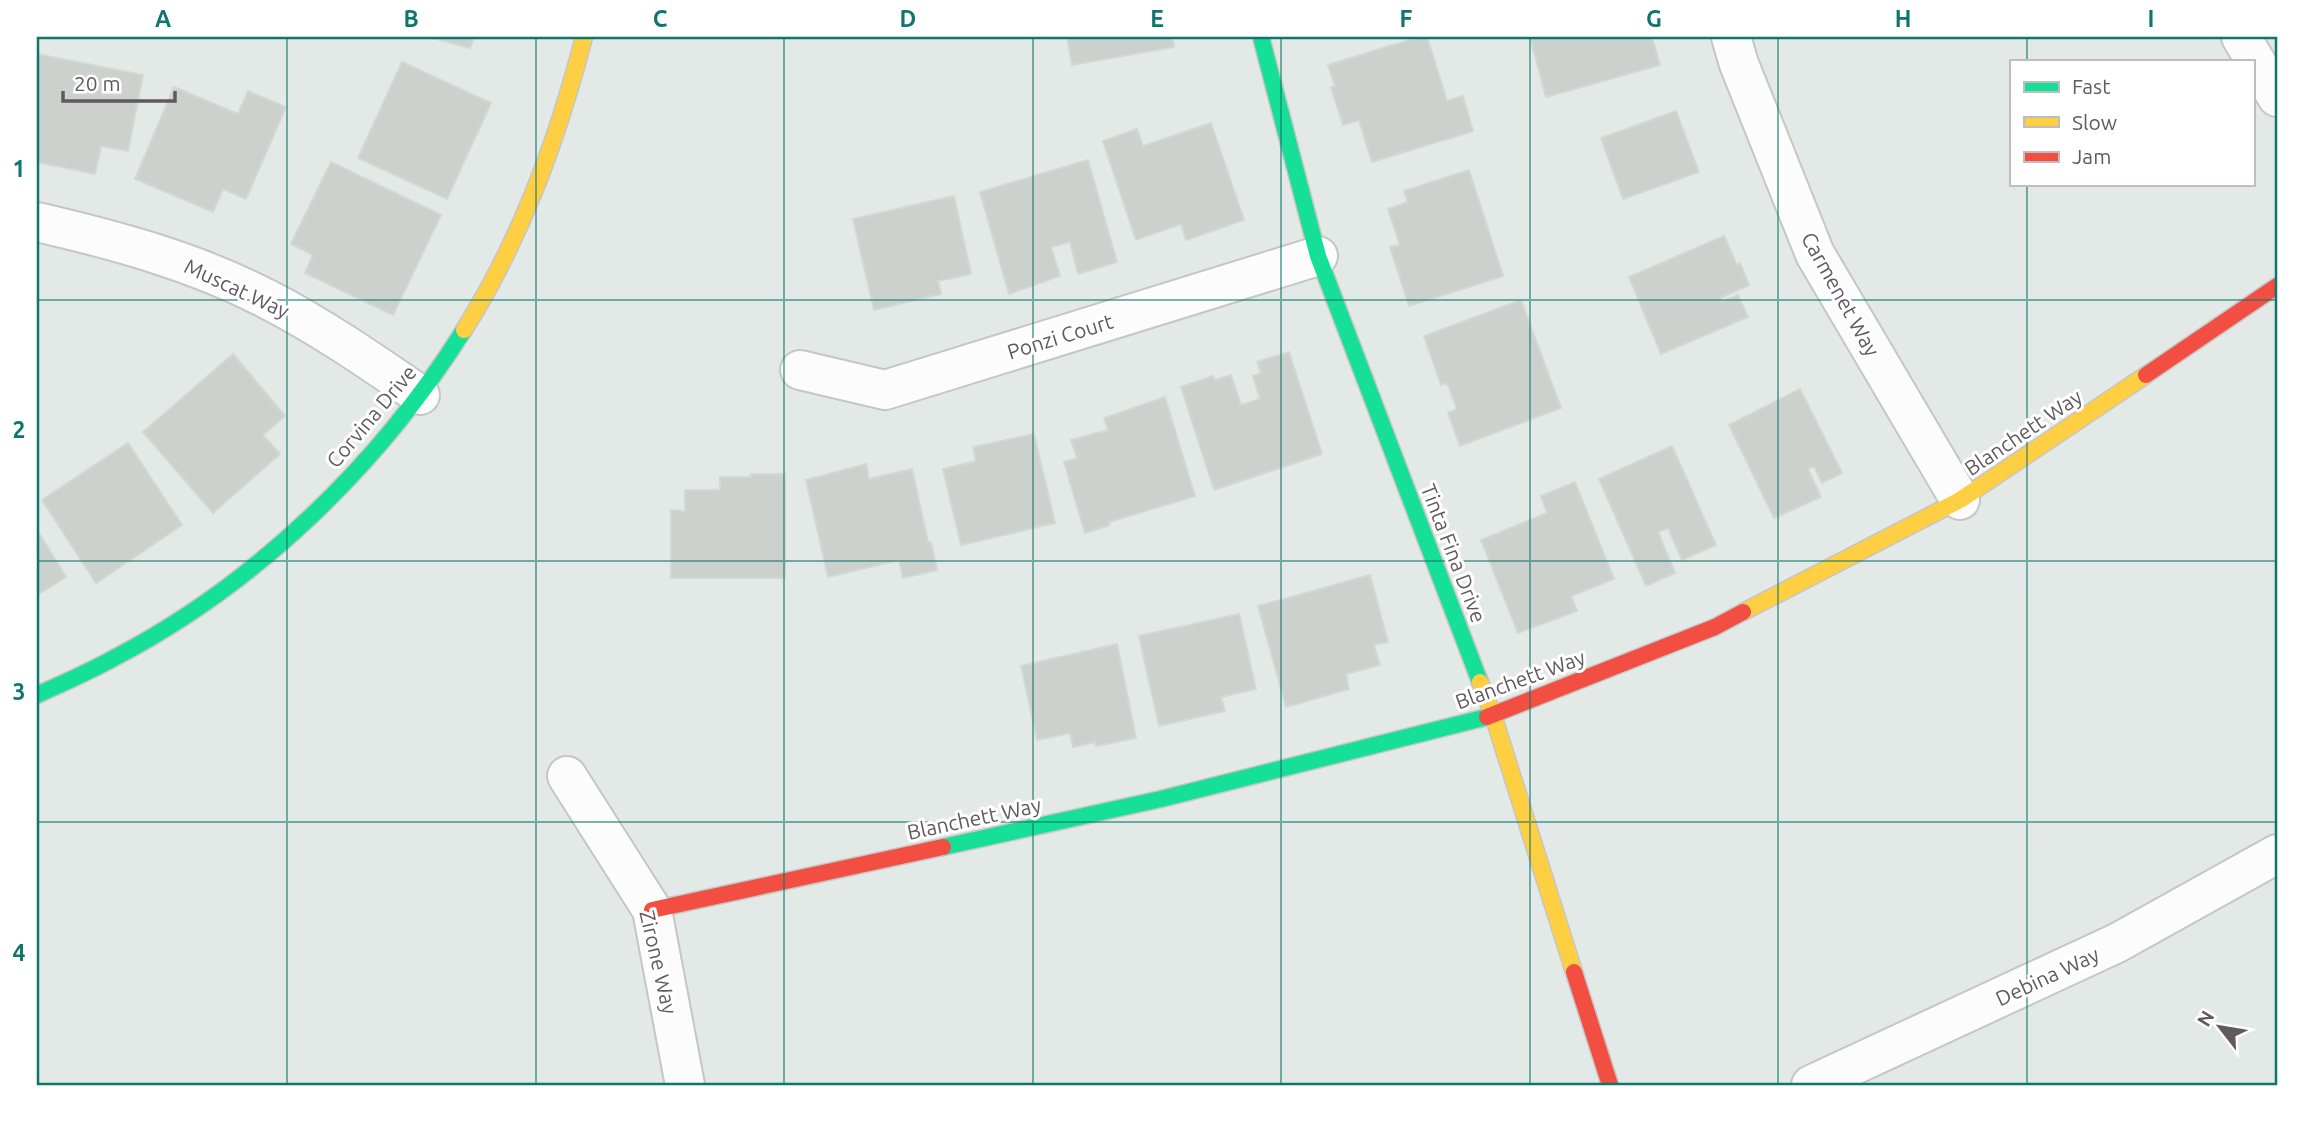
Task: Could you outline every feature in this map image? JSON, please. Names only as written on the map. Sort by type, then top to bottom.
[{"type":"street","name":"Corvina Drive","points":[[37,695],[131,649],[190,612],[275,548],[351,476],[420,395],[472,317],[527,213],[564,114],[584,37]]},
{"type":"street","name":"Tinta Fina Drive","points":[[1261,37],[1318,256],[1493,715],[1610,1085]]},
{"type":"street","name":"Carmenet Way","points":[[1731,37],[1739,64],[1815,254],[1960,500]]},
{"type":"street","points":[[2241,37],[2277,97]]},
{"type":"street","name":"Muscat Way","points":[[37,222],[110,239],[181,262],[264,297],[342,341],[420,395]]},
{"type":"street","name":"Ponzi Court","points":[[800,370],[885,390],[1318,256]]},
{"type":"street","name":"Blanchett Way","points":[[652,910],[1161,799],[1493,715],[1715,627],[1960,500],[2277,286]]},
{"type":"street","name":"Zirone Way","points":[[567,776],[652,910],[685,1085]]},
{"type":"street","name":"Debina Way","points":[[1811,1085],[2117,943],[2277,854]]},
{"type":"building","points":[[429,37],[474,37],[470,48]]},
{"type":"building","points":[[1067,37],[1172,37],[1174,47],[1072,65]]},
{"type":"building","points":[[1419,37],[1427,37],[1447,101],[1463,96],[1473,131],[1372,162],[1359,120],[1343,125],[1331,87],[1335,86],[1328,65]]},
{"type":"building","points":[[1530,37],[1652,37],[1660,65],[1546,97]]},
{"type":"building","points":[[37,54],[143,75],[128,151],[101,146],[95,174],[37,162]]},
{"type":"building","points":[[402,62],[491,103],[447,199],[358,158]]},
{"type":"building","points":[[174,87],[238,114],[248,91],[286,107],[246,199],[223,189],[213,212],[135,179]]},
{"type":"building","points":[[1676,111],[1699,172],[1623,199],[1601,138]]},
{"type":"building","points":[[1211,123],[1244,220],[1186,240],[1181,224],[1136,240],[1103,141],[1137,129],[1143,146]]},
{"type":"building","points":[[1088,160],[1117,262],[1078,274],[1070,242],[1051,247],[1060,276],[1009,294],[980,192]]},
{"type":"building","points":[[331,162],[441,215],[393,315],[305,273],[313,255],[291,244]]},
{"type":"building","points":[[1469,170],[1503,276],[1409,306],[1390,247],[1400,245],[1388,209],[1408,202],[1404,191]]},
{"type":"building","points":[[954,196],[971,274],[938,281],[941,294],[874,310],[853,219]]},
{"type":"building","points":[[1724,236],[1749,285],[1720,298],[1721,302],[1738,295],[1748,317],[1661,354],[1629,277]]},
{"type":"building","points":[[1521,300],[1561,408],[1460,446],[1448,413],[1457,409],[1447,383],[1441,385],[1424,336]]},
{"type":"building","points":[[1289,352],[1322,454],[1214,490],[1181,387],[1213,376],[1215,380],[1231,375],[1241,405],[1260,399],[1253,376],[1261,373],[1257,362]]},
{"type":"building","points":[[233,354],[285,416],[263,435],[280,454],[213,513],[143,432]]},
{"type":"building","points":[[1800,389],[1842,473],[1822,483],[1814,466],[1808,469],[1821,497],[1774,518],[1729,425]]},
{"type":"building","points":[[1165,397],[1195,496],[1109,522],[1110,525],[1085,533],[1064,462],[1077,458],[1071,440],[1108,430],[1104,418]]},
{"type":"building","points":[[1034,434],[1055,523],[961,545],[943,469],[976,461],[973,447]]},
{"type":"building","points":[[128,443],[182,525],[96,583],[42,500]]},
{"type":"building","points":[[1672,446],[1716,545],[1682,560],[1668,528],[1658,532],[1675,573],[1646,586],[1599,479]]},
{"type":"building","points":[[866,464],[869,479],[912,469],[937,570],[903,578],[899,560],[828,577],[806,480]]},
{"type":"building","points":[[751,474],[785,474],[785,578],[671,578],[671,510],[685,511],[685,490],[720,490],[720,477],[751,477]]},
{"type":"building","points":[[1575,482],[1614,579],[1571,596],[1577,611],[1518,633],[1481,540],[1547,513],[1541,496]]},
{"type":"building","points":[[37,530],[66,577],[37,595]]},
{"type":"building","points":[[1370,575],[1388,642],[1374,645],[1380,665],[1346,674],[1349,689],[1286,707],[1258,606]]},
{"type":"building","points":[[1239,614],[1256,689],[1221,697],[1225,711],[1159,726],[1139,636]]},
{"type":"building","points":[[1117,644],[1136,738],[1096,746],[1095,742],[1073,747],[1070,733],[1037,740],[1021,666]]},
{"type":"traffic: fast","points":[[1261,37],[1318,256],[1480,682]]},
{"type":"traffic: fast","points":[[37,695],[105,663],[166,628],[217,595],[265,557],[353,474],[393,428],[464,330]]},
{"type":"traffic: fast","points":[[943,847],[1161,799],[1487,717]]},
{"type":"traffic: slow","points":[[464,330],[520,225],[562,114],[584,37]]},
{"type":"traffic: slow","points":[[1743,612],[1960,500],[2146,375]]},
{"type":"traffic: slow","points":[[1480,682],[1493,715],[1574,972]]},
{"type":"traffic: jam","points":[[2146,375],[2277,286]]},
{"type":"traffic: jam","points":[[1487,717],[1715,627],[1743,612]]},
{"type":"traffic: jam","points":[[652,910],[943,847]]},
{"type":"traffic: jam","points":[[1574,972],[1610,1085]]}]
